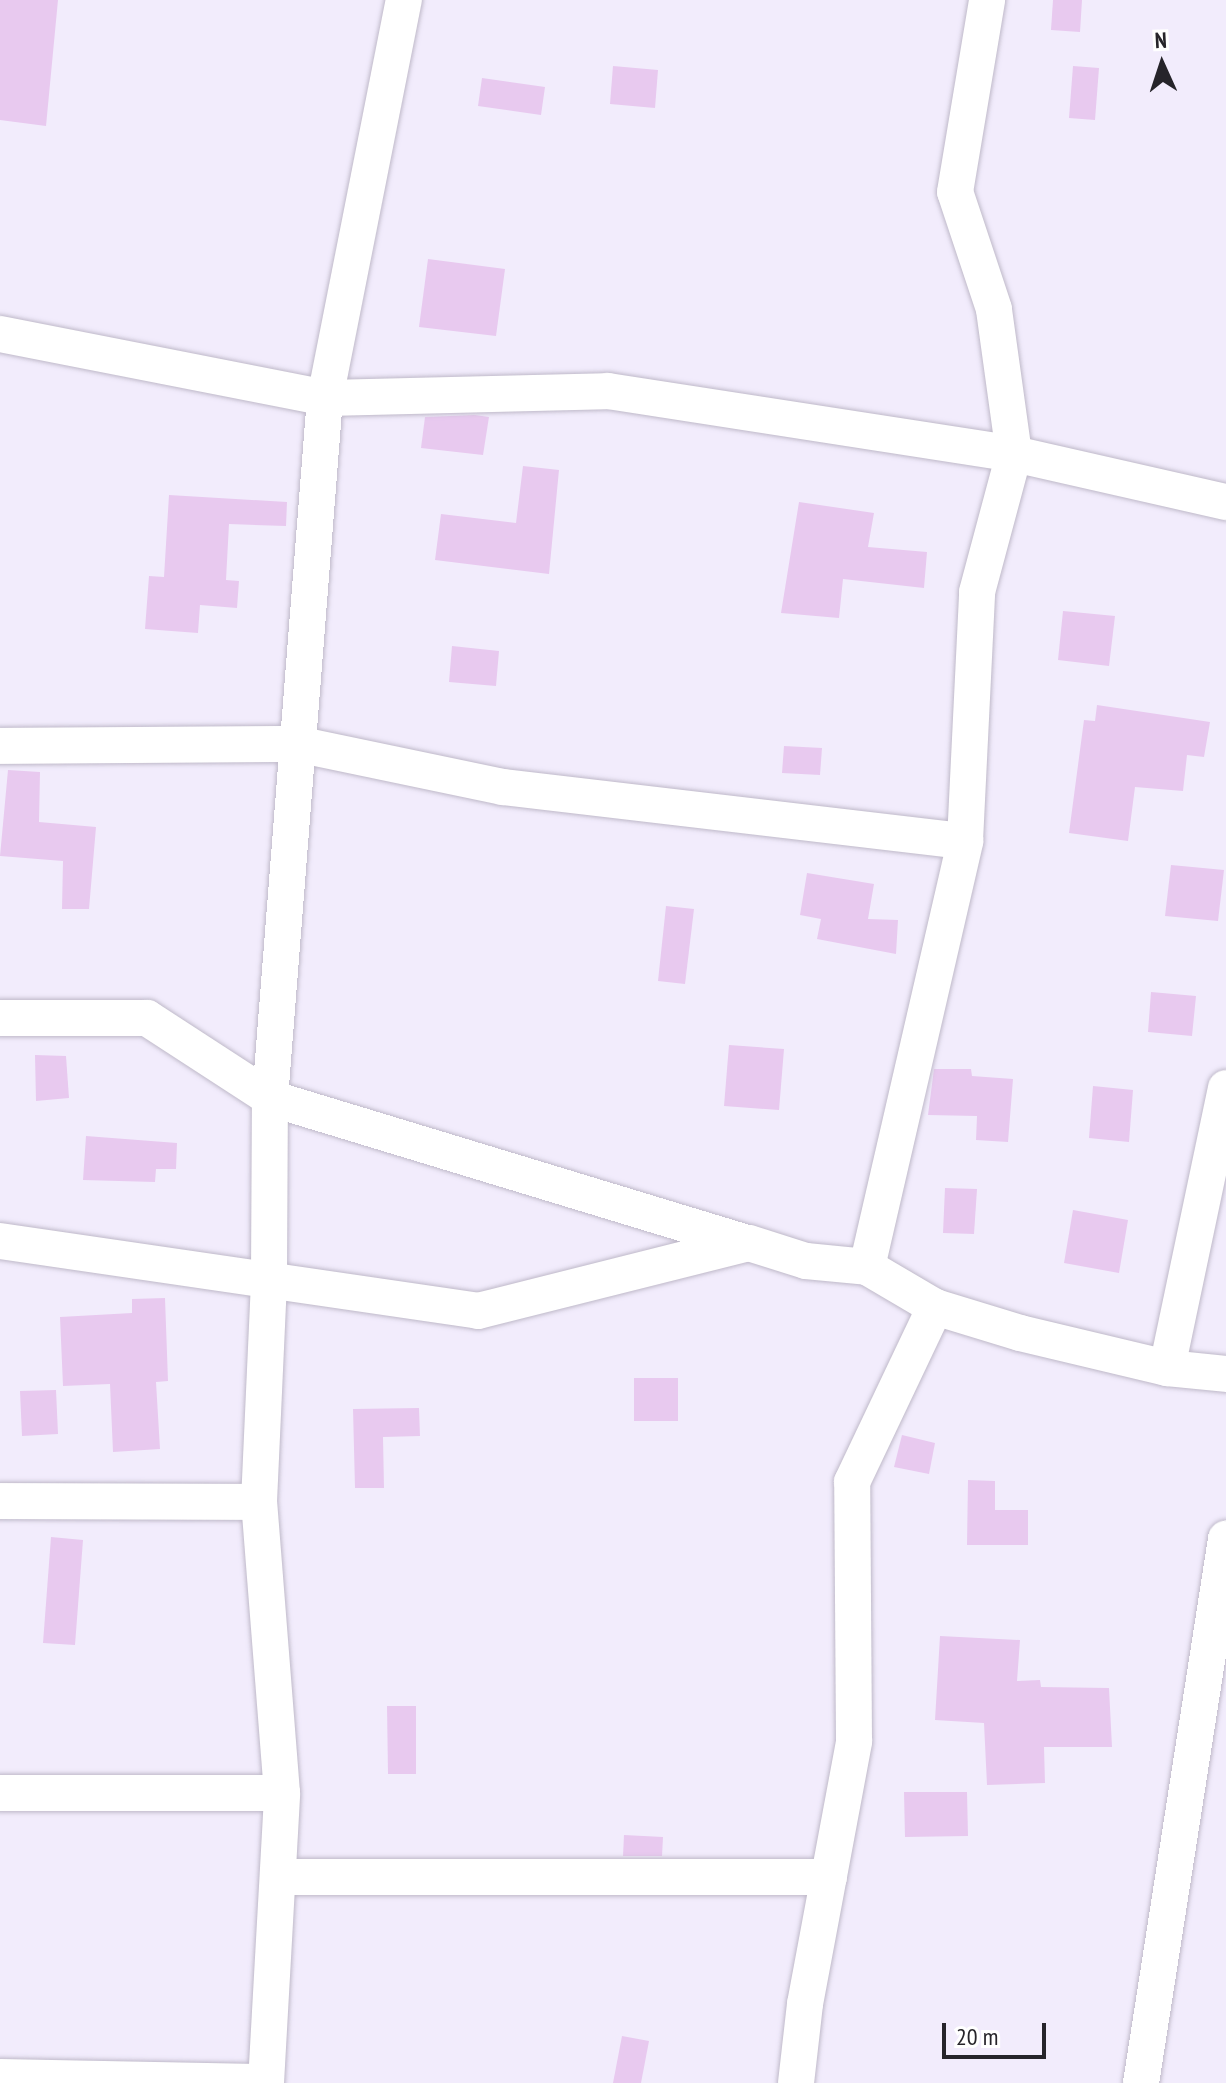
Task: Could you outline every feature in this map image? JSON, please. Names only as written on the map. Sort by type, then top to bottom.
[{"type":"street","points":[[0,2077],[266,2082],[282,1793],[259,1502],[269,1278],[270,1098],[325,398],[404,0]]},
{"type":"street","points":[[867,1267],[965,841],[977,592],[1014,454],[994,309],[955,192],[987,0]]},
{"type":"street","points":[[0,334],[325,398],[608,391],[1014,454],[1226,502]]},
{"type":"street","points":[[0,746],[297,744],[503,787],[965,841]]},
{"type":"street","points":[[0,1018],[147,1018],[270,1098],[806,1261],[867,1267],[935,1307],[1167,1368],[1226,1374]]},
{"type":"street","points":[[1167,1368],[1226,1088]]},
{"type":"street","points":[[0,1241],[478,1311],[749,1243]]},
{"type":"street","points":[[796,2083],[854,1741],[852,1482],[935,1307]]},
{"type":"street","points":[[0,1501],[259,1502]]},
{"type":"street","points":[[1141,2083],[1226,1539]]},
{"type":"street","points":[[0,1793],[282,1793]]},
{"type":"street","points":[[278,1877],[829,1877]]},
{"type":"building","points":[[0,0],[58,0],[46,126],[0,120]]},
{"type":"building","points":[[1053,0],[1082,0],[1080,32],[1051,30]]},
{"type":"building","points":[[613,66],[658,70],[655,108],[610,104]]},
{"type":"building","points":[[1073,66],[1099,68],[1095,120],[1069,118]]},
{"type":"building","points":[[482,78],[545,87],[541,115],[478,106]]},
{"type":"building","points":[[428,259],[505,269],[496,336],[419,327]]},
{"type":"building","points":[[425,417],[489,417],[483,455],[421,448]]},
{"type":"building","points":[[523,466],[559,470],[549,574],[435,560],[441,514],[516,523]]},
{"type":"building","points":[[169,495],[287,502],[286,526],[229,524],[226,580],[239,581],[237,608],[200,605],[198,633],[145,629],[149,576],[164,577]]},
{"type":"building","points":[[799,502],[874,513],[868,547],[927,552],[924,588],[843,579],[839,618],[781,613]]},
{"type":"building","points":[[1063,611],[1115,616],[1109,666],[1058,660]]},
{"type":"building","points":[[452,646],[499,651],[496,686],[449,682]]},
{"type":"building","points":[[1097,705],[1210,722],[1204,757],[1187,755],[1183,791],[1135,787],[1128,841],[1069,833],[1084,720],[1095,721]]},
{"type":"building","points":[[784,746],[822,748],[820,775],[782,773]]},
{"type":"building","points":[[8,770],[40,772],[39,822],[96,827],[89,909],[62,909],[63,861],[0,856]]},
{"type":"building","points":[[1171,865],[1224,870],[1218,921],[1165,916]]},
{"type":"building","points":[[807,873],[874,884],[868,919],[898,920],[896,954],[817,939],[821,919],[800,915]]},
{"type":"building","points":[[666,906],[694,909],[685,984],[658,981]]},
{"type":"building","points":[[1151,992],[1196,996],[1192,1036],[1148,1032]]},
{"type":"building","points":[[729,1045],[784,1049],[779,1110],[724,1106]]},
{"type":"building","points":[[35,1055],[66,1056],[69,1098],[36,1101]]},
{"type":"building","points":[[934,1069],[971,1069],[972,1076],[1013,1079],[1008,1142],[976,1140],[977,1116],[928,1115]]},
{"type":"building","points":[[1093,1086],[1133,1090],[1129,1142],[1089,1138]]},
{"type":"building","points":[[86,1136],[177,1143],[176,1169],[156,1169],[155,1182],[83,1180]]},
{"type":"building","points":[[945,1188],[977,1189],[974,1234],[943,1233]]},
{"type":"building","points":[[1073,1210],[1128,1220],[1119,1273],[1064,1263]]},
{"type":"building","points":[[165,1298],[168,1381],[156,1382],[160,1449],[113,1452],[110,1384],[63,1386],[60,1317],[132,1313],[132,1299]]},
{"type":"building","points":[[634,1378],[678,1378],[678,1421],[634,1421]]},
{"type":"building","points":[[56,1390],[58,1434],[22,1436],[20,1391]]},
{"type":"building","points":[[419,1408],[420,1436],[383,1437],[384,1488],[355,1488],[353,1409]]},
{"type":"building","points":[[902,1435],[935,1443],[929,1474],[894,1467]]},
{"type":"building","points":[[968,1480],[995,1481],[995,1510],[1028,1510],[1028,1545],[967,1545]]},
{"type":"building","points":[[51,1537],[83,1540],[75,1645],[43,1643]]},
{"type":"building","points":[[940,1636],[1020,1640],[1017,1681],[1040,1680],[1041,1687],[1109,1688],[1112,1747],[1044,1747],[1045,1783],[987,1785],[984,1723],[935,1720]]},
{"type":"building","points":[[387,1706],[416,1706],[416,1774],[388,1774]]},
{"type":"building","points":[[904,1792],[967,1792],[968,1836],[905,1837]]},
{"type":"building","points":[[624,1835],[663,1837],[662,1856],[623,1856]]},
{"type":"building","points":[[622,2036],[649,2041],[641,2083],[613,2083]]}]
